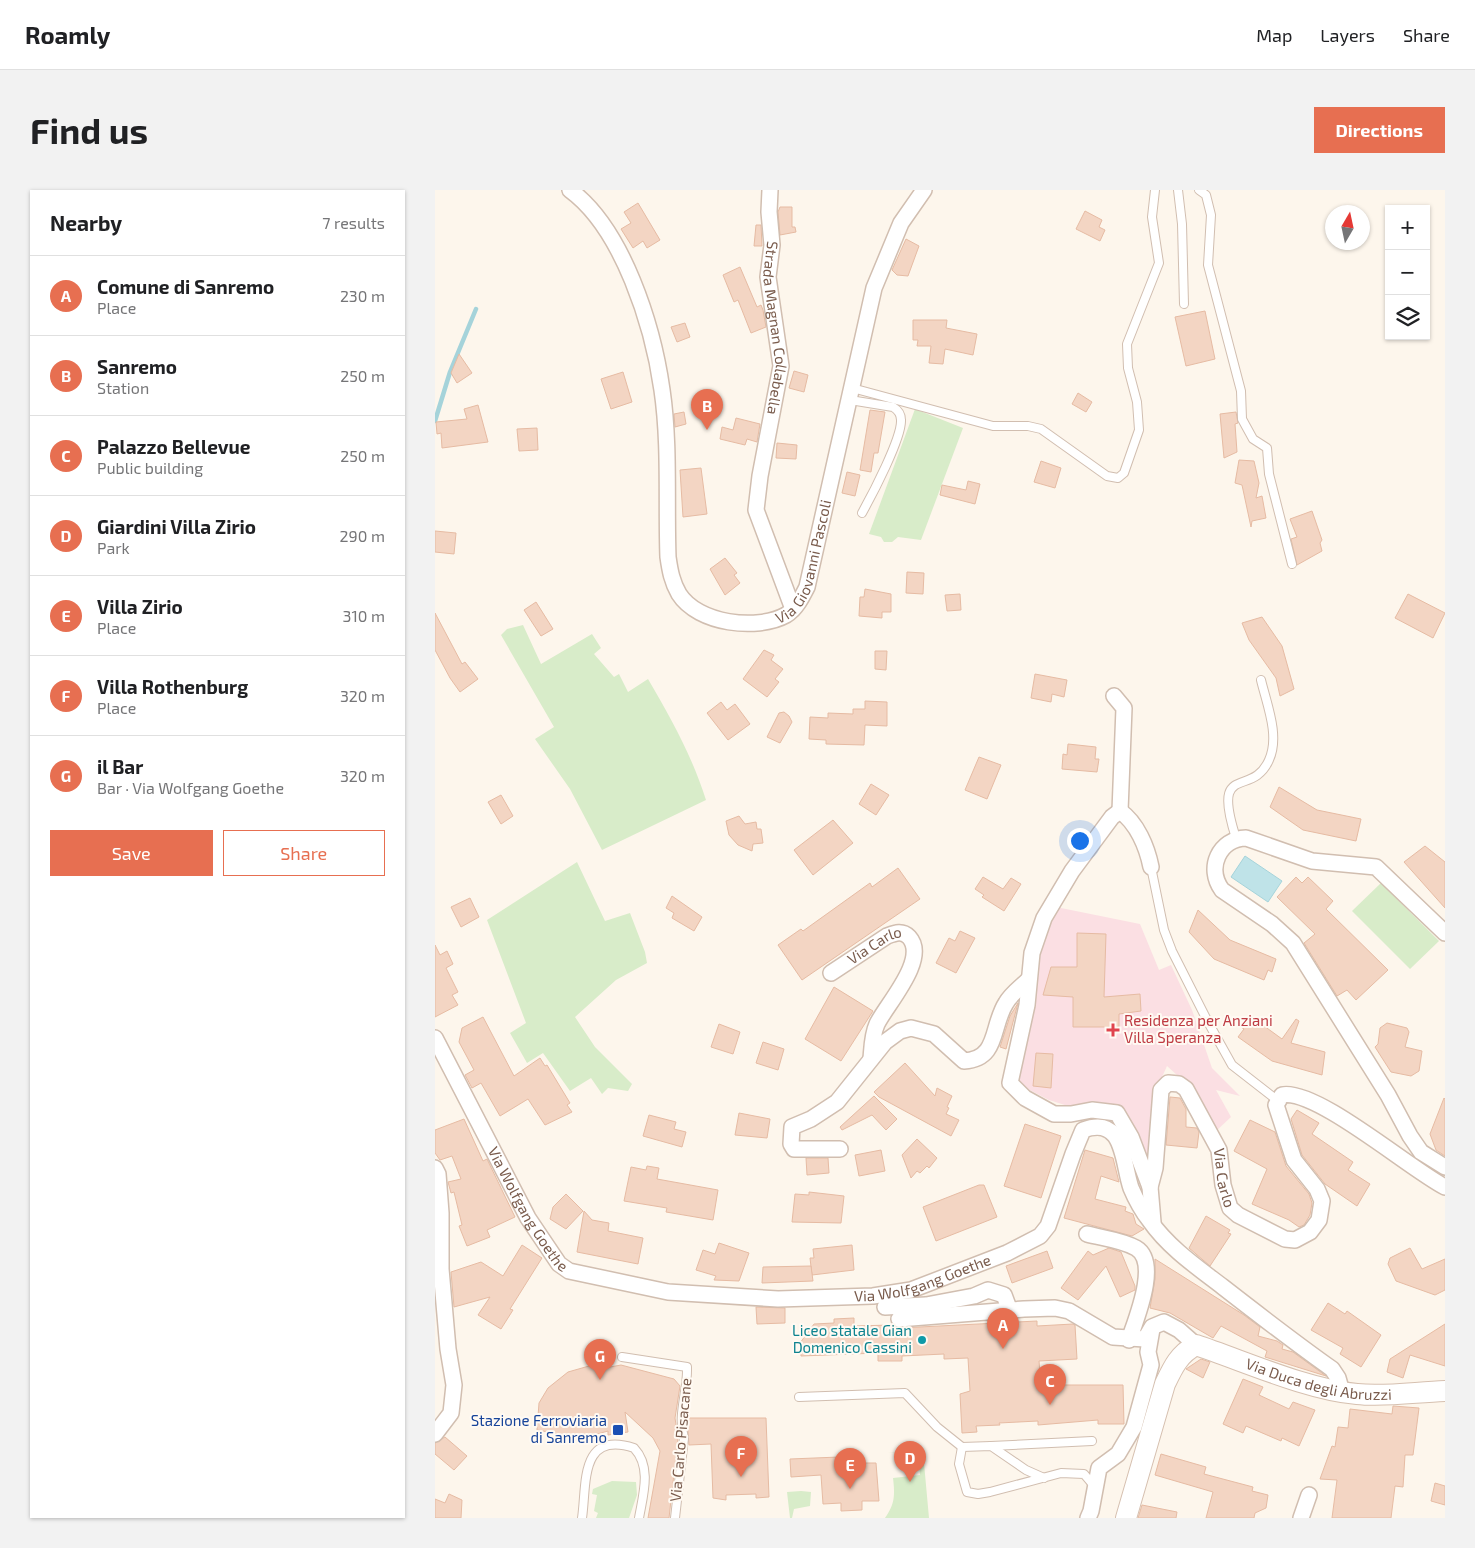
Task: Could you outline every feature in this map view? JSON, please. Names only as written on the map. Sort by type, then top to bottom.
[{"type":"street","name":"Via Giovanni Pascoli","points":[[570,190],[594,211],[617,245],[631,279],[648,330],[662,390],[665,415],[668,558],[671,579],[680,596],[706,615],[729,623],[764,621],[787,614],[793,609],[807,587],[875,288],[901,223],[924,190]]},
{"type":"street","name":"Strada Magnan Collabella","points":[[770,190],[769,212],[772,245],[768,277],[781,366],[760,476],[757,510],[793,609]]},
{"type":"street","points":[[1114,696],[1124,708],[1120,811],[1128,816],[1140,836],[1148,853],[1151,867]]},
{"type":"street","name":"Via Carlo","points":[[1120,811],[1112,817],[1072,871],[1044,918],[1032,953],[1027,1004],[1010,1083],[1025,1098],[1055,1114],[1071,1114],[1092,1110],[1117,1113],[1131,1137],[1150,1187],[1154,1226]]},
{"type":"street","points":[[1445,933],[1377,867],[1311,861],[1246,838],[1236,838],[1217,856],[1214,865],[1216,882],[1237,902],[1272,924],[1293,943],[1421,1152],[1445,1167]]},
{"type":"street","name":"Via Carlo","points":[[831,973],[887,936],[898,932],[908,936],[913,944],[911,966],[905,981],[874,1033],[871,1059]]},
{"type":"street","points":[[840,1149],[794,1148],[791,1144],[792,1127],[811,1119],[837,1102],[885,1042],[900,1031],[911,1028],[934,1034],[964,1061],[977,1060],[987,1054],[1006,1003],[1029,980]]},
{"type":"street","name":"Via Wolfgang Goethe","points":[[435,1038],[528,1218],[559,1264],[569,1271],[668,1292],[778,1299],[873,1296],[911,1290],[1001,1256],[1040,1236],[1048,1226],[1083,1130],[1094,1126],[1107,1128],[1115,1134],[1119,1142],[1132,1189],[1161,1237],[1332,1370],[1339,1378],[1342,1392]]},
{"type":"street","name":"Via Carlo","points":[[1150,1187],[1155,1168],[1157,1120],[1161,1090],[1168,1083],[1179,1084],[1186,1089],[1219,1150],[1223,1185],[1230,1208],[1238,1215],[1285,1240],[1295,1240],[1304,1237],[1319,1220],[1322,1201],[1317,1189],[1294,1160],[1279,1116],[1276,1105],[1277,1100]]},
{"type":"street","points":[[1277,1100],[1282,1095],[1297,1095],[1348,1122],[1445,1187]]},
{"type":"street","points":[[435,1168],[438,1174],[441,1213],[441,1269],[448,1349],[454,1385],[451,1413],[435,1434]]},
{"type":"street","points":[[1087,1234],[1135,1247],[1144,1257],[1147,1264],[1144,1290],[1129,1340]]},
{"type":"street","points":[[885,1307],[926,1305],[974,1296],[988,1290],[1004,1295],[1010,1311]]},
{"type":"street","points":[[899,1320],[1042,1308],[1069,1311],[1113,1337],[1129,1340],[1145,1339],[1152,1328]]},
{"type":"street","name":"Via Duca degli Abruzzi","points":[[1152,1328],[1164,1322],[1179,1330],[1196,1345],[1309,1383],[1342,1392],[1358,1395],[1445,1391]]},
{"type":"street","points":[[1088,1518],[1099,1468],[1118,1454],[1134,1427],[1151,1364],[1148,1352],[1152,1328]]},
{"type":"street","points":[[1126,1518],[1165,1384],[1175,1363],[1185,1351],[1196,1345]]},
{"type":"street","points":[[1301,1518],[1309,1495]]},
{"type":"lane","points":[[851,394],[993,426],[1028,426],[1041,429],[1107,476],[1118,478],[1124,473],[1139,430],[1137,402],[1128,368],[1127,344],[1159,263],[1152,217],[1155,190]]},
{"type":"lane","points":[[1178,190],[1182,224],[1184,304]]},
{"type":"lane","points":[[1199,190],[1206,195],[1211,215],[1208,265],[1241,391],[1242,419],[1253,438],[1267,448],[1269,474],[1292,564]]},
{"type":"lane","points":[[851,394],[893,407],[897,410],[901,419],[893,448],[862,513]]},
{"type":"lane","points":[[1236,838],[1227,811],[1229,793],[1233,787],[1263,770],[1269,760],[1273,745],[1271,725],[1261,680]]},
{"type":"lane","points":[[1151,867],[1164,930],[1172,951],[1208,1022],[1232,1065],[1277,1100]]},
{"type":"lane","name":"Via Carlo Pisacane","points":[[622,1358],[687,1368],[681,1427],[684,1438],[675,1518]]},
{"type":"lane","points":[[799,1397],[905,1393],[937,1427],[962,1446],[1092,1441]]},
{"type":"lane","points":[[582,1518],[587,1465],[599,1451],[617,1445],[634,1448],[644,1463],[645,1474],[639,1518]]},
{"type":"lane","points":[[962,1446],[959,1464],[967,1492],[978,1494],[990,1492],[1061,1473],[1084,1474],[1096,1488]]},
{"type":"lane","points":[[991,1446],[1026,1470],[1044,1478]]},
{"type":"shaded area","name":"Residenza per Anziani Villa Speranza","points":[[1056,907],[1140,924],[1159,970],[1171,965],[1192,1010],[1212,1068],[1240,1096],[1216,1090],[1231,1117],[1216,1131],[1187,1084],[1167,1066],[1154,1095],[1150,1154],[1145,1155],[1130,1118],[1120,1108],[1068,1106],[1049,1100],[1026,1088],[1019,1081],[1017,1077],[1037,954]]},
{"type":"green space","points":[[915,409],[963,428],[921,540],[898,537],[892,542],[884,542],[881,537],[869,534]]},
{"type":"green space","points":[[523,625],[541,664],[592,634],[601,648],[594,654],[614,677],[619,674],[628,692],[648,679],[680,738],[706,800],[602,850],[570,789],[535,739],[554,727],[501,635],[507,629]]},
{"type":"green space","points":[[577,862],[605,921],[630,913],[645,952],[647,963],[616,980],[575,1017],[595,1047],[632,1084],[628,1091],[608,1088],[602,1094],[591,1078],[570,1091],[543,1053],[527,1063],[510,1033],[526,1023],[487,920]]},
{"type":"green space","points":[[1381,883],[1439,941],[1410,969],[1352,911]]},
{"type":"green space","points":[[923,1452],[929,1518],[885,1518],[891,1508],[893,1499],[893,1478],[920,1475],[918,1453],[887,1453]]},
{"type":"green space","points":[[612,1481],[636,1482],[637,1495],[629,1518],[596,1518],[598,1513],[594,1511],[597,1495],[592,1494],[593,1489]]},
{"type":"green space","points":[[787,1492],[811,1492],[810,1506],[794,1509],[792,1518],[790,1518]]},
{"type":"water","points":[[1245,856],[1282,881],[1268,902],[1231,877]]},
{"type":"building","points":[[638,203],[660,240],[647,248],[643,241],[633,248],[621,229],[631,223],[624,212]]},
{"type":"building","points":[[780,207],[792,207],[792,227],[795,227],[796,232],[780,235],[778,212]]},
{"type":"building","points":[[1085,211],[1102,220],[1099,227],[1105,230],[1100,241],[1076,229]]},
{"type":"building","points":[[756,225],[761,225],[762,246],[754,246]]},
{"type":"building","points":[[906,239],[919,246],[908,276],[897,275],[892,270]]},
{"type":"building","points":[[740,267],[757,307],[761,305],[766,327],[751,333],[738,300],[734,302],[723,275]]},
{"type":"building","points":[[1205,311],[1215,359],[1186,366],[1175,317]]},
{"type":"building","points":[[913,320],[947,320],[946,328],[977,334],[973,355],[945,349],[943,364],[929,363],[931,346],[917,346],[918,340],[913,340]]},
{"type":"building","points":[[685,323],[690,337],[677,342],[671,327]]},
{"type":"building","points":[[459,354],[472,373],[457,383],[451,373]]},
{"type":"building","points":[[794,371],[808,375],[804,392],[789,388]]},
{"type":"building","points":[[623,372],[632,402],[611,409],[601,379]]},
{"type":"building","points":[[1078,393],[1092,402],[1086,412],[1072,404]]},
{"type":"building","points":[[478,405],[488,442],[442,448],[441,433],[437,434],[436,422],[467,419],[464,409]]},
{"type":"building","points":[[870,410],[885,412],[878,453],[874,453],[871,472],[860,470]]},
{"type":"building","points":[[684,412],[686,424],[675,427],[674,414]]},
{"type":"building","points":[[1236,412],[1238,423],[1235,424],[1237,452],[1224,458],[1220,414]]},
{"type":"building","points":[[736,418],[760,424],[757,442],[747,439],[745,445],[720,439],[722,427],[733,430]]},
{"type":"building","points":[[537,428],[538,450],[519,451],[517,429]]},
{"type":"building","points":[[777,443],[797,445],[796,459],[776,458]]},
{"type":"building","points":[[1239,460],[1254,461],[1259,483],[1256,498],[1262,496],[1266,518],[1252,521],[1251,527],[1242,485],[1235,483]]},
{"type":"building","points":[[1041,461],[1061,468],[1055,488],[1034,482]]},
{"type":"building","points":[[701,468],[707,514],[683,517],[680,470]]},
{"type":"building","points":[[847,472],[860,475],[855,496],[842,493]]},
{"type":"building","points":[[968,481],[980,484],[975,504],[940,495],[942,485],[966,490]]},
{"type":"building","points":[[1312,511],[1322,540],[1320,543],[1322,551],[1297,565],[1291,539],[1297,537],[1290,519]]},
{"type":"building","points":[[435,531],[456,533],[454,554],[435,552]]},
{"type":"building","points":[[725,558],[737,573],[734,575],[740,583],[725,595],[710,569]]},
{"type":"building","points":[[907,572],[924,573],[923,594],[906,593]]},
{"type":"building","points":[[865,589],[891,594],[891,612],[882,612],[882,618],[859,616],[860,597],[864,597]]},
{"type":"building","points":[[960,594],[961,610],[947,611],[945,595]]},
{"type":"building","points":[[1408,594],[1445,613],[1433,638],[1395,618]]},
{"type":"building","points":[[536,602],[553,629],[541,636],[524,610]]},
{"type":"building","points":[[435,613],[462,664],[465,662],[478,679],[460,692],[435,650]]},
{"type":"building","points":[[1262,617],[1282,646],[1294,689],[1280,696],[1276,678],[1249,640],[1242,623]]},
{"type":"building","points":[[764,650],[774,655],[771,660],[783,669],[775,679],[779,682],[767,697],[743,679]]},
{"type":"building","points":[[875,651],[887,651],[886,670],[875,669]]},
{"type":"building","points":[[1035,674],[1067,680],[1064,697],[1052,694],[1051,702],[1031,698]]},
{"type":"building","points":[[865,701],[887,702],[887,726],[865,725],[864,745],[826,744],[826,740],[809,739],[810,717],[828,718],[828,713],[853,714],[853,709],[865,709]]},
{"type":"building","points":[[721,702],[727,710],[735,704],[750,724],[728,740],[707,713]]},
{"type":"building","points":[[784,712],[792,722],[780,743],[767,737],[779,713]]},
{"type":"building","points":[[1068,744],[1096,747],[1095,759],[1099,759],[1097,772],[1062,769],[1063,754],[1067,755]]},
{"type":"building","points":[[979,757],[1001,765],[987,799],[965,790]]},
{"type":"building","points":[[871,784],[889,795],[876,815],[859,804]]},
{"type":"building","points":[[1279,787],[1317,810],[1361,819],[1356,841],[1303,830],[1270,807]]},
{"type":"building","points":[[501,795],[513,816],[501,824],[488,802]]},
{"type":"building","points":[[739,816],[745,824],[756,822],[757,829],[761,829],[763,843],[753,844],[752,851],[738,845],[729,835],[726,821]]},
{"type":"building","points":[[833,820],[853,843],[813,875],[794,850]]},
{"type":"building","points":[[1425,846],[1445,862],[1445,908],[1404,862]]},
{"type":"building","points":[[898,868],[920,899],[802,980],[778,945],[801,929],[803,931],[870,883],[872,887]]},
{"type":"building","points":[[983,877],[1003,889],[1011,878],[1021,884],[1004,911],[982,897],[984,895],[975,889]]},
{"type":"building","points":[[1296,877],[1302,883],[1308,877],[1333,901],[1326,909],[1388,970],[1356,1000],[1347,990],[1337,996],[1304,943],[1315,934],[1277,897]]},
{"type":"building","points":[[672,896],[702,917],[694,931],[672,918],[674,913],[666,908]]},
{"type":"building","points":[[470,898],[479,917],[461,927],[451,907]]},
{"type":"building","points":[[1198,910],[1230,940],[1276,959],[1272,972],[1268,970],[1264,980],[1214,959],[1189,932]]},
{"type":"building","points":[[960,931],[975,938],[956,973],[936,963],[949,938],[955,941]]},
{"type":"building","points":[[1077,933],[1106,934],[1104,997],[1140,994],[1141,1011],[1119,1014],[1119,1027],[1073,1027],[1073,997],[1043,995],[1051,967],[1077,967]]},
{"type":"building","points":[[435,945],[440,955],[447,951],[453,964],[446,968],[458,992],[452,995],[458,1005],[435,1017]]},
{"type":"building","points":[[834,987],[873,1011],[841,1061],[805,1039]]},
{"type":"building","points":[[1018,1003],[1006,1049],[1000,1047],[1010,1016]]},
{"type":"building","points":[[1249,1015],[1282,1039],[1296,1019],[1299,1021],[1291,1043],[1325,1052],[1322,1075],[1272,1061],[1238,1037],[1244,1029],[1241,1027]]},
{"type":"building","points":[[483,1017],[514,1076],[540,1058],[545,1066],[547,1065],[570,1103],[567,1105],[572,1112],[545,1125],[528,1099],[500,1116],[481,1083],[472,1088],[465,1075],[474,1070],[459,1042],[462,1028]]},
{"type":"building","points":[[1387,1023],[1407,1028],[1409,1032],[1405,1047],[1422,1051],[1419,1071],[1411,1076],[1391,1072],[1375,1047],[1378,1044],[1380,1028]]},
{"type":"building","points":[[719,1024],[740,1032],[733,1054],[711,1047]]},
{"type":"building","points":[[763,1042],[784,1049],[778,1070],[756,1063]]},
{"type":"building","points":[[1036,1053],[1053,1054],[1051,1088],[1033,1086]]},
{"type":"building","points":[[905,1063],[935,1096],[937,1088],[952,1096],[946,1114],[959,1120],[951,1136],[879,1097],[874,1092]]},
{"type":"building","points":[[874,1096],[897,1119],[886,1130],[872,1115],[842,1130],[840,1127]]},
{"type":"building","points":[[1170,1097],[1180,1098],[1186,1109],[1186,1127],[1197,1128],[1199,1132],[1197,1148],[1166,1145]]},
{"type":"building","points":[[1444,1098],[1445,1156],[1436,1150],[1430,1134]]},
{"type":"building","points":[[1297,1110],[1319,1123],[1312,1134],[1353,1162],[1348,1170],[1370,1184],[1357,1206],[1325,1184],[1302,1155],[1291,1119]]},
{"type":"building","points":[[739,1113],[770,1119],[767,1138],[735,1135]]},
{"type":"building","points":[[649,1115],[676,1122],[674,1129],[686,1132],[682,1147],[643,1136]]},
{"type":"building","points":[[464,1119],[483,1161],[487,1159],[515,1217],[487,1230],[490,1237],[467,1246],[459,1226],[462,1225],[454,1192],[451,1193],[448,1182],[461,1179],[452,1156],[440,1160],[435,1153],[435,1130]]},
{"type":"building","points":[[1250,1120],[1275,1132],[1286,1166],[1309,1194],[1312,1203],[1310,1215],[1304,1225],[1299,1227],[1289,1220],[1252,1204],[1267,1169],[1234,1151]]},
{"type":"building","points":[[1025,1124],[1061,1136],[1041,1198],[1004,1186]]},
{"type":"building","points":[[917,1139],[937,1158],[929,1168],[927,1166],[920,1173],[917,1171],[911,1178],[902,1155]]},
{"type":"building","points":[[881,1150],[885,1171],[859,1176],[855,1155]]},
{"type":"building","points":[[1085,1150],[1113,1158],[1119,1182],[1101,1176],[1095,1199],[1126,1207],[1125,1211],[1133,1214],[1136,1224],[1144,1229],[1132,1236],[1064,1218]]},
{"type":"building","points":[[806,1158],[828,1158],[829,1173],[807,1175]]},
{"type":"building","points":[[647,1166],[659,1168],[657,1179],[718,1190],[713,1220],[666,1212],[667,1208],[624,1201],[631,1167],[646,1170]]},
{"type":"building","points":[[979,1185],[984,1185],[997,1217],[936,1241],[923,1207]]},
{"type":"building","points":[[809,1192],[844,1196],[841,1223],[792,1222],[795,1194],[809,1195]]},
{"type":"building","points":[[566,1194],[583,1211],[566,1229],[550,1219],[553,1207]]},
{"type":"building","points":[[584,1211],[592,1220],[609,1223],[608,1231],[643,1238],[638,1264],[577,1252]]},
{"type":"building","points":[[1206,1216],[1230,1230],[1228,1233],[1231,1234],[1210,1266],[1189,1248]]},
{"type":"building","points":[[719,1243],[749,1253],[739,1281],[714,1280],[716,1276],[696,1270],[703,1250],[715,1254]]},
{"type":"building","points":[[522,1245],[542,1258],[510,1309],[513,1310],[501,1329],[478,1315],[490,1297],[454,1307],[451,1272],[481,1262],[503,1276]]},
{"type":"building","points":[[852,1245],[854,1270],[812,1275],[810,1258],[814,1258],[813,1249]]},
{"type":"building","points":[[1109,1248],[1121,1252],[1135,1290],[1120,1297],[1106,1266],[1078,1300],[1061,1288],[1088,1251],[1093,1255]]},
{"type":"building","points":[[1410,1248],[1422,1269],[1445,1259],[1445,1290],[1435,1295],[1396,1281],[1388,1264],[1390,1258]]},
{"type":"building","points":[[1047,1251],[1053,1268],[1012,1283],[1006,1266]]},
{"type":"building","points":[[1155,1259],[1244,1315],[1260,1327],[1258,1336],[1277,1341],[1283,1345],[1282,1349],[1293,1352],[1326,1376],[1265,1357],[1267,1351],[1221,1326],[1213,1338],[1170,1313],[1150,1308],[1155,1279]]},
{"type":"building","points":[[811,1266],[813,1281],[762,1283],[763,1267]]},
{"type":"building","points":[[1328,1303],[1345,1314],[1347,1311],[1381,1335],[1361,1367],[1340,1354],[1343,1348],[1311,1330]]},
{"type":"building","points":[[756,1307],[785,1308],[785,1323],[757,1324]]},
{"type":"building","points":[[854,1318],[854,1326],[892,1325],[900,1328],[1037,1321],[1037,1326],[1073,1324],[1075,1325],[1077,1359],[1039,1361],[1041,1385],[1123,1385],[1124,1424],[1098,1424],[1098,1420],[1038,1425],[1038,1421],[999,1423],[1000,1425],[976,1426],[977,1432],[962,1433],[960,1394],[970,1391],[968,1358],[944,1359],[944,1354],[902,1356],[902,1361],[878,1361],[878,1353],[801,1356],[800,1343],[814,1324],[834,1323],[834,1319]]},
{"type":"building","points":[[1445,1324],[1445,1366],[1410,1355],[1403,1378],[1387,1372],[1390,1359]]},
{"type":"building","points":[[1201,1359],[1210,1362],[1203,1378],[1186,1369]]},
{"type":"building","points":[[621,1365],[674,1379],[680,1386],[675,1418],[678,1438],[669,1518],[648,1518],[660,1451],[653,1438],[625,1412],[628,1432],[608,1435],[608,1431],[569,1442],[559,1434],[537,1430],[539,1403],[548,1388],[568,1372],[589,1366],[605,1368]]},
{"type":"building","points":[[1243,1379],[1263,1387],[1259,1395],[1289,1409],[1293,1402],[1315,1410],[1299,1446],[1282,1438],[1281,1441],[1246,1426],[1243,1433],[1223,1424]]},
{"type":"building","points":[[1393,1406],[1419,1408],[1413,1455],[1405,1455],[1403,1487],[1395,1486],[1391,1518],[1332,1518],[1337,1480],[1320,1479],[1332,1446],[1335,1447],[1338,1427],[1348,1428],[1350,1409],[1392,1414]]},
{"type":"building","points":[[687,1418],[766,1418],[769,1497],[756,1498],[756,1494],[726,1495],[726,1500],[713,1498],[711,1444],[689,1445]]},
{"type":"building","points":[[445,1437],[467,1456],[454,1470],[435,1454],[435,1443]]},
{"type":"building","points":[[1161,1454],[1206,1467],[1204,1474],[1253,1487],[1252,1491],[1268,1495],[1266,1508],[1255,1513],[1254,1518],[1206,1518],[1213,1492],[1155,1475]]},
{"type":"building","points":[[839,1457],[839,1463],[876,1463],[879,1501],[862,1501],[862,1510],[841,1511],[841,1503],[823,1504],[821,1475],[791,1477],[790,1459]]},
{"type":"building","points":[[1435,1483],[1445,1486],[1445,1505],[1431,1501]]},
{"type":"building","points":[[449,1494],[462,1500],[461,1518],[435,1518],[435,1499],[445,1503]]},
{"type":"building","points":[[1142,1505],[1177,1512],[1176,1518],[1138,1518]]},
{"type":"waterway","points":[[435,421],[450,372],[476,309]]},
{"type":"place","name":"Sanremo","points":[[707,430]]},
{"type":"place","name":"Residenza per Anziani Villa Speranza","points":[[1113,1030]]},
{"type":"place","name":"Liceo statale Gian Domenico Cassini","points":[[922,1340]]},
{"type":"place","name":"Comune di Sanremo","points":[[1003,1349]]},
{"type":"place","name":"il Bar","points":[[600,1380]]},
{"type":"place","name":"Palazzo Bellevue","points":[[1050,1405]]},
{"type":"place","name":"Stazione Ferroviaria di Sanremo","points":[[618,1430]]},
{"type":"place","name":"Villa Rothenburg","points":[[741,1477]]},
{"type":"place","name":"Giardini Villa Zirio","points":[[910,1482]]},
{"type":"place","name":"Villa Zirio","points":[[850,1489]]}]
